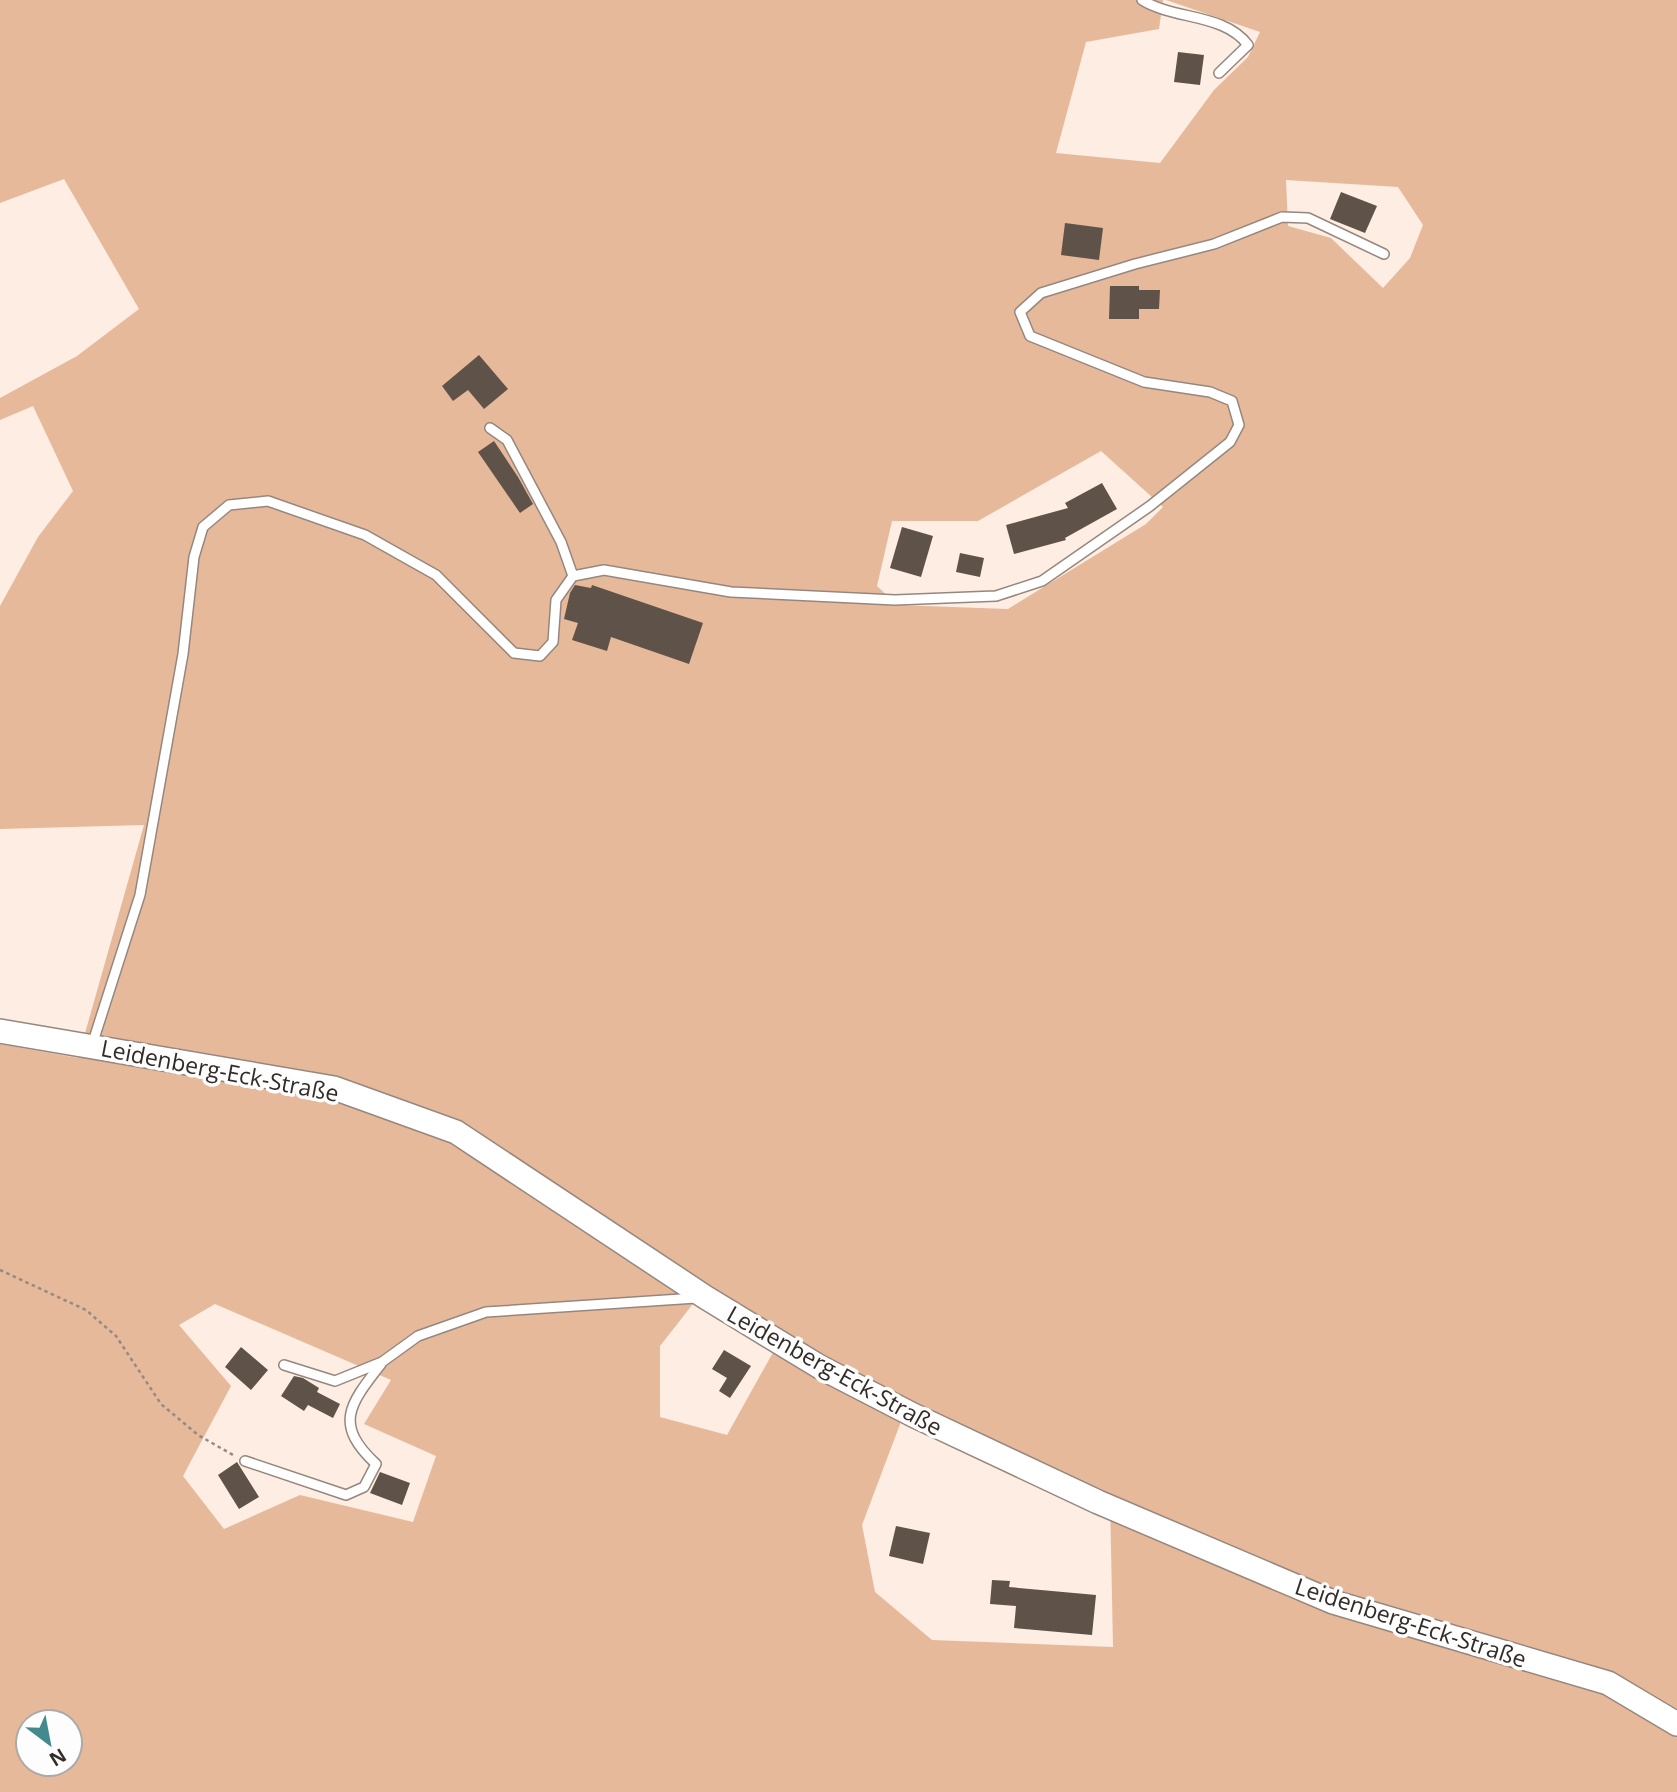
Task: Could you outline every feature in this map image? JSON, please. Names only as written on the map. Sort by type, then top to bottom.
[{"type":"street","name":"Leidenberg-Eck-Straße","points":[[0,1031],[334,1088],[456,1132],[705,1297],[843,1379],[913,1415],[1098,1502],[1333,1602],[1608,1683],[1677,1724]]},
{"type":"lane","points":[[1142,0],[1154,8],[1189,14],[1240,34],[1248,45],[1219,73]]},
{"type":"lane","points":[[92,1045],[140,895],[183,654],[194,557],[203,527],[229,505],[268,501],[365,535],[436,575],[513,653],[540,656],[553,642],[556,600],[573,576],[604,570],[732,592],[895,600],[996,596],[1042,581],[1150,506],[1230,442],[1239,425],[1231,401],[1210,392],[1144,382],[1030,336],[1020,312],[1041,293],[1135,264],[1214,244],[1282,216],[1308,218],[1384,254]]},
{"type":"lane","points":[[490,428],[507,440],[561,542],[573,576]]},
{"type":"lane","points":[[284,1365],[335,1381],[382,1362],[418,1336],[486,1312],[705,1297]]},
{"type":"lane","points":[[245,1461],[346,1495],[364,1487],[376,1464],[359,1448],[349,1426],[357,1394],[382,1362]]},
{"type":"path","points":[[0,1270],[86,1310],[116,1336],[161,1404],[198,1435],[245,1461]]},
{"type":"shaded area","points":[[0,0],[1163,0],[1159,29],[1086,42],[1056,153],[1160,163],[1214,90],[1248,57],[1260,32],[1166,0],[1677,0],[1677,1792],[0,1792],[0,1044],[78,1058],[144,825],[0,829],[0,606],[38,537],[73,491],[33,406],[0,420],[0,398],[77,356],[139,309],[64,179],[0,203]],"holes":[[[1286,180],[1398,187],[1423,225],[1410,258],[1383,288],[1331,238],[1288,226]],[[1101,451],[1163,507],[1146,524],[1008,609],[897,605],[877,586],[892,521],[978,521]],[[703,1291],[781,1338],[727,1435],[660,1417],[660,1346]],[[215,1304],[391,1380],[364,1424],[436,1456],[413,1522],[300,1495],[224,1529],[183,1476],[231,1386],[179,1325]],[[908,1403],[1110,1498],[1113,1647],[932,1640],[875,1592],[862,1525]]]},
{"type":"building","points":[[1178,52],[1204,55],[1200,85],[1174,82]]},
{"type":"building","points":[[1341,192],[1377,206],[1365,233],[1330,219]]},
{"type":"building","points":[[1065,223],[1103,228],[1099,260],[1061,255]]},
{"type":"building","points":[[1110,286],[1139,286],[1139,290],[1160,290],[1159,309],[1139,309],[1139,319],[1109,319]]},
{"type":"building","points":[[479,355],[508,389],[484,409],[468,390],[453,401],[442,386]]},
{"type":"building","points":[[494,441],[533,504],[520,513],[478,452]]},
{"type":"building","points":[[1102,483],[1117,509],[1065,538],[1066,540],[1014,554],[1006,525],[1068,508],[1065,503]]},
{"type":"building","points":[[902,527],[933,536],[921,577],[890,568]]},
{"type":"building","points":[[960,553],[984,558],[980,577],[956,572]]},
{"type":"building","points":[[575,585],[591,588],[592,585],[703,623],[689,664],[611,637],[607,651],[572,640],[578,623],[564,619],[570,593]]},
{"type":"building","points":[[241,1347],[268,1370],[251,1390],[225,1367]]},
{"type":"building","points":[[724,1350],[751,1366],[730,1398],[719,1391],[727,1378],[712,1369]]},
{"type":"building","points":[[294,1376],[303,1378],[319,1388],[317,1392],[340,1404],[333,1418],[308,1405],[304,1411],[281,1396]]},
{"type":"building","points":[[237,1462],[259,1497],[239,1509],[218,1475]]},
{"type":"building","points":[[380,1472],[410,1483],[402,1505],[370,1493]]},
{"type":"building","points":[[896,1526],[930,1533],[923,1564],[889,1556]]},
{"type":"building","points":[[992,1580],[1010,1581],[1009,1587],[1096,1595],[1092,1635],[1014,1628],[1016,1606],[990,1604]]}]
